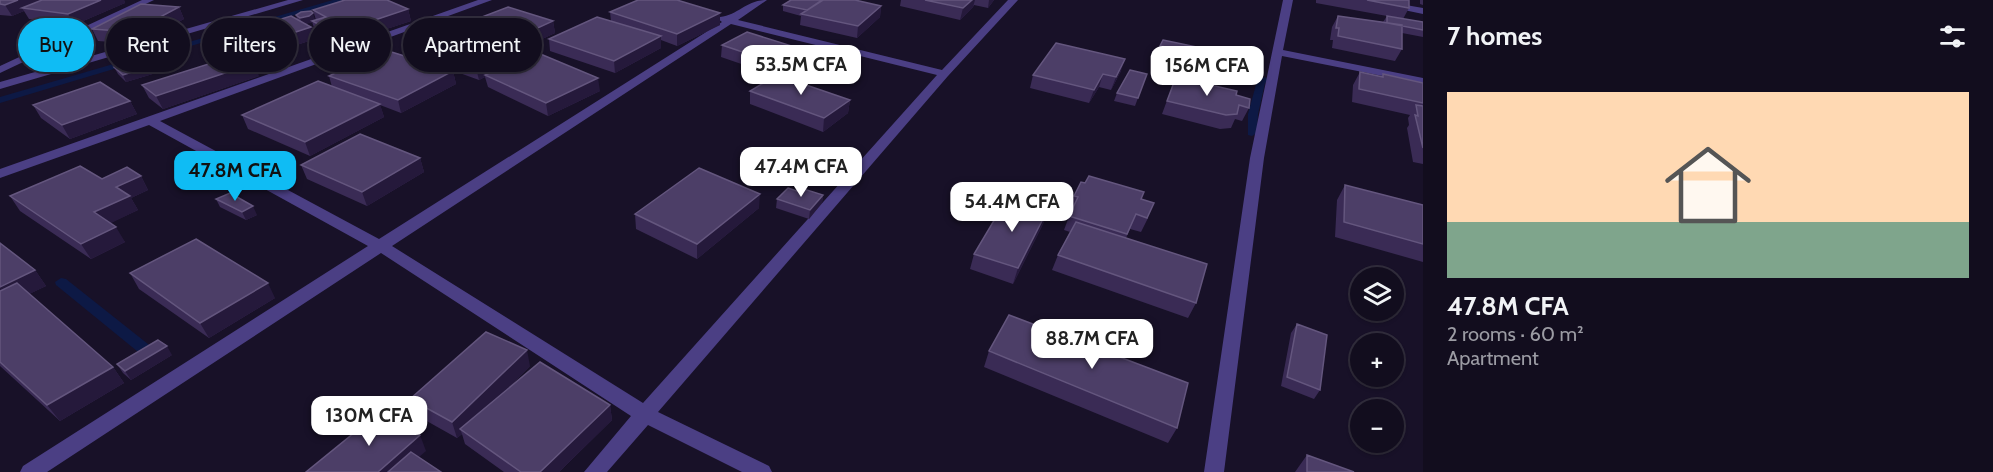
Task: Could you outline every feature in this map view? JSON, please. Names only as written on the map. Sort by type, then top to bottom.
[{"type":"street","points":[[0,70],[149,0]]},
{"type":"street","points":[[0,86],[298,0]]},
{"type":"street","points":[[0,174],[487,0]]},
{"type":"street","points":[[30,472],[762,0]]},
{"type":"street","points":[[594,472],[944,74],[1013,0]]},
{"type":"street","points":[[1214,472],[1257,158],[1288,0]]},
{"type":"street","points":[[1361,0],[1423,11]]},
{"type":"street","points":[[708,16],[944,74]]},
{"type":"street","points":[[1276,52],[1423,81]]},
{"type":"street","points":[[149,120],[380,246],[644,414],[762,472]]},
{"type":"building","points":[[0,0],[18,0],[5,5],[0,4]]},
{"type":"building","points":[[42,0],[101,0],[68,14],[22,8]]},
{"type":"building","points":[[345,0],[387,0],[408,9],[381,18],[322,18],[326,17],[313,10]]},
{"type":"building","points":[[638,0],[677,0],[720,13],[677,34],[610,12]]},
{"type":"building","points":[[791,0],[822,0],[807,10],[783,5]]},
{"type":"building","points":[[823,0],[855,0],[881,6],[858,26],[801,14]]},
{"type":"building","points":[[925,0],[972,0],[963,8]]},
{"type":"building","points":[[1367,0],[1409,0],[1409,8]]},
{"type":"building","points":[[141,4],[179,7],[158,18],[114,18]]},
{"type":"building","points":[[508,7],[553,21],[542,26],[542,18],[479,18]]},
{"type":"building","points":[[311,11],[313,13],[309,16],[300,18],[296,15],[301,12]]},
{"type":"building","points":[[1338,16],[1402,25],[1402,49],[1338,36],[1339,28],[1336,28]]},
{"type":"building","points":[[1387,16],[1423,22],[1423,30],[1387,23]]},
{"type":"building","points":[[597,17],[661,36],[614,61],[549,39]]},
{"type":"building","points":[[297,19],[309,26],[297,32]]},
{"type":"building","points":[[106,22],[106,30],[94,28]]},
{"type":"building","points":[[747,32],[817,54],[793,69],[722,45]]},
{"type":"building","points":[[1163,40],[1242,59],[1239,73],[1206,66],[1205,72],[1161,62],[1167,47],[1160,46]]},
{"type":"building","points":[[1056,43],[1125,59],[1116,77],[1103,74],[1094,90],[1033,75]]},
{"type":"building","points":[[391,52],[403,56],[403,72],[451,72],[398,100],[329,76],[338,72],[391,72]]},
{"type":"building","points":[[542,55],[598,78],[546,103],[485,75],[492,72],[542,72]]},
{"type":"building","points":[[202,66],[202,72],[228,72],[156,96],[142,85],[183,72],[190,72],[190,70]]},
{"type":"building","points":[[1130,70],[1147,74],[1138,98],[1117,93]]},
{"type":"building","points":[[1360,72],[1383,77],[1383,74],[1423,83],[1423,103],[1359,89]]},
{"type":"building","points":[[777,75],[850,100],[824,118],[750,91]]},
{"type":"building","points":[[1176,77],[1237,91],[1236,95],[1250,99],[1249,108],[1239,105],[1237,114],[1226,115],[1167,101]]},
{"type":"building","points":[[318,81],[380,104],[305,142],[242,115]]},
{"type":"building","points":[[100,82],[130,101],[62,125],[33,105]]},
{"type":"building","points":[[1416,105],[1423,106],[1423,148],[1415,115],[1418,116]]},
{"type":"building","points":[[360,134],[420,158],[362,192],[301,165]]},
{"type":"building","points":[[80,166],[102,179],[127,167],[141,176],[116,187],[130,196],[94,212],[116,227],[81,244],[10,196]]},
{"type":"building","points":[[699,168],[760,194],[697,244],[635,214]]},
{"type":"building","points":[[1089,176],[1144,192],[1141,199],[1154,203],[1147,218],[1136,214],[1127,234],[1069,216],[1078,197],[1074,196],[1081,182],[1085,183]]},
{"type":"building","points":[[1345,185],[1423,205],[1423,244],[1344,222]]},
{"type":"building","points":[[788,188],[800,192],[804,189],[823,195],[810,210],[777,199]]},
{"type":"building","points":[[230,193],[253,206],[242,212],[216,199]]},
{"type":"building","points":[[1008,197],[1048,209],[1018,268],[974,254]]},
{"type":"building","points":[[1076,222],[1207,264],[1196,303],[1058,255]]},
{"type":"building","points":[[196,239],[268,283],[200,323],[130,273]]},
{"type":"building","points":[[0,243],[35,270],[0,287]]},
{"type":"building","points":[[17,283],[113,367],[47,405],[0,362],[0,291]]},
{"type":"building","points":[[1009,315],[1188,383],[1177,428],[989,351]]},
{"type":"building","points":[[1297,324],[1327,335],[1320,390],[1287,377]]},
{"type":"building","points":[[486,332],[527,350],[452,422],[410,399]]},
{"type":"building","points":[[158,340],[167,346],[125,371],[117,364]]},
{"type":"building","points":[[540,362],[610,405],[540,472],[521,472],[460,429]]},
{"type":"building","points":[[381,411],[420,435],[378,472],[306,472]]},
{"type":"building","points":[[411,452],[441,472],[388,472]]},
{"type":"building","points":[[1307,455],[1354,472],[1307,472]]},
{"type":"waterway","points":[[0,100],[341,0]]},
{"type":"waterway","points":[[1252,133],[1253,114],[1261,81],[1265,80]]},
{"type":"waterway","points":[[61,282],[153,356]]}]
